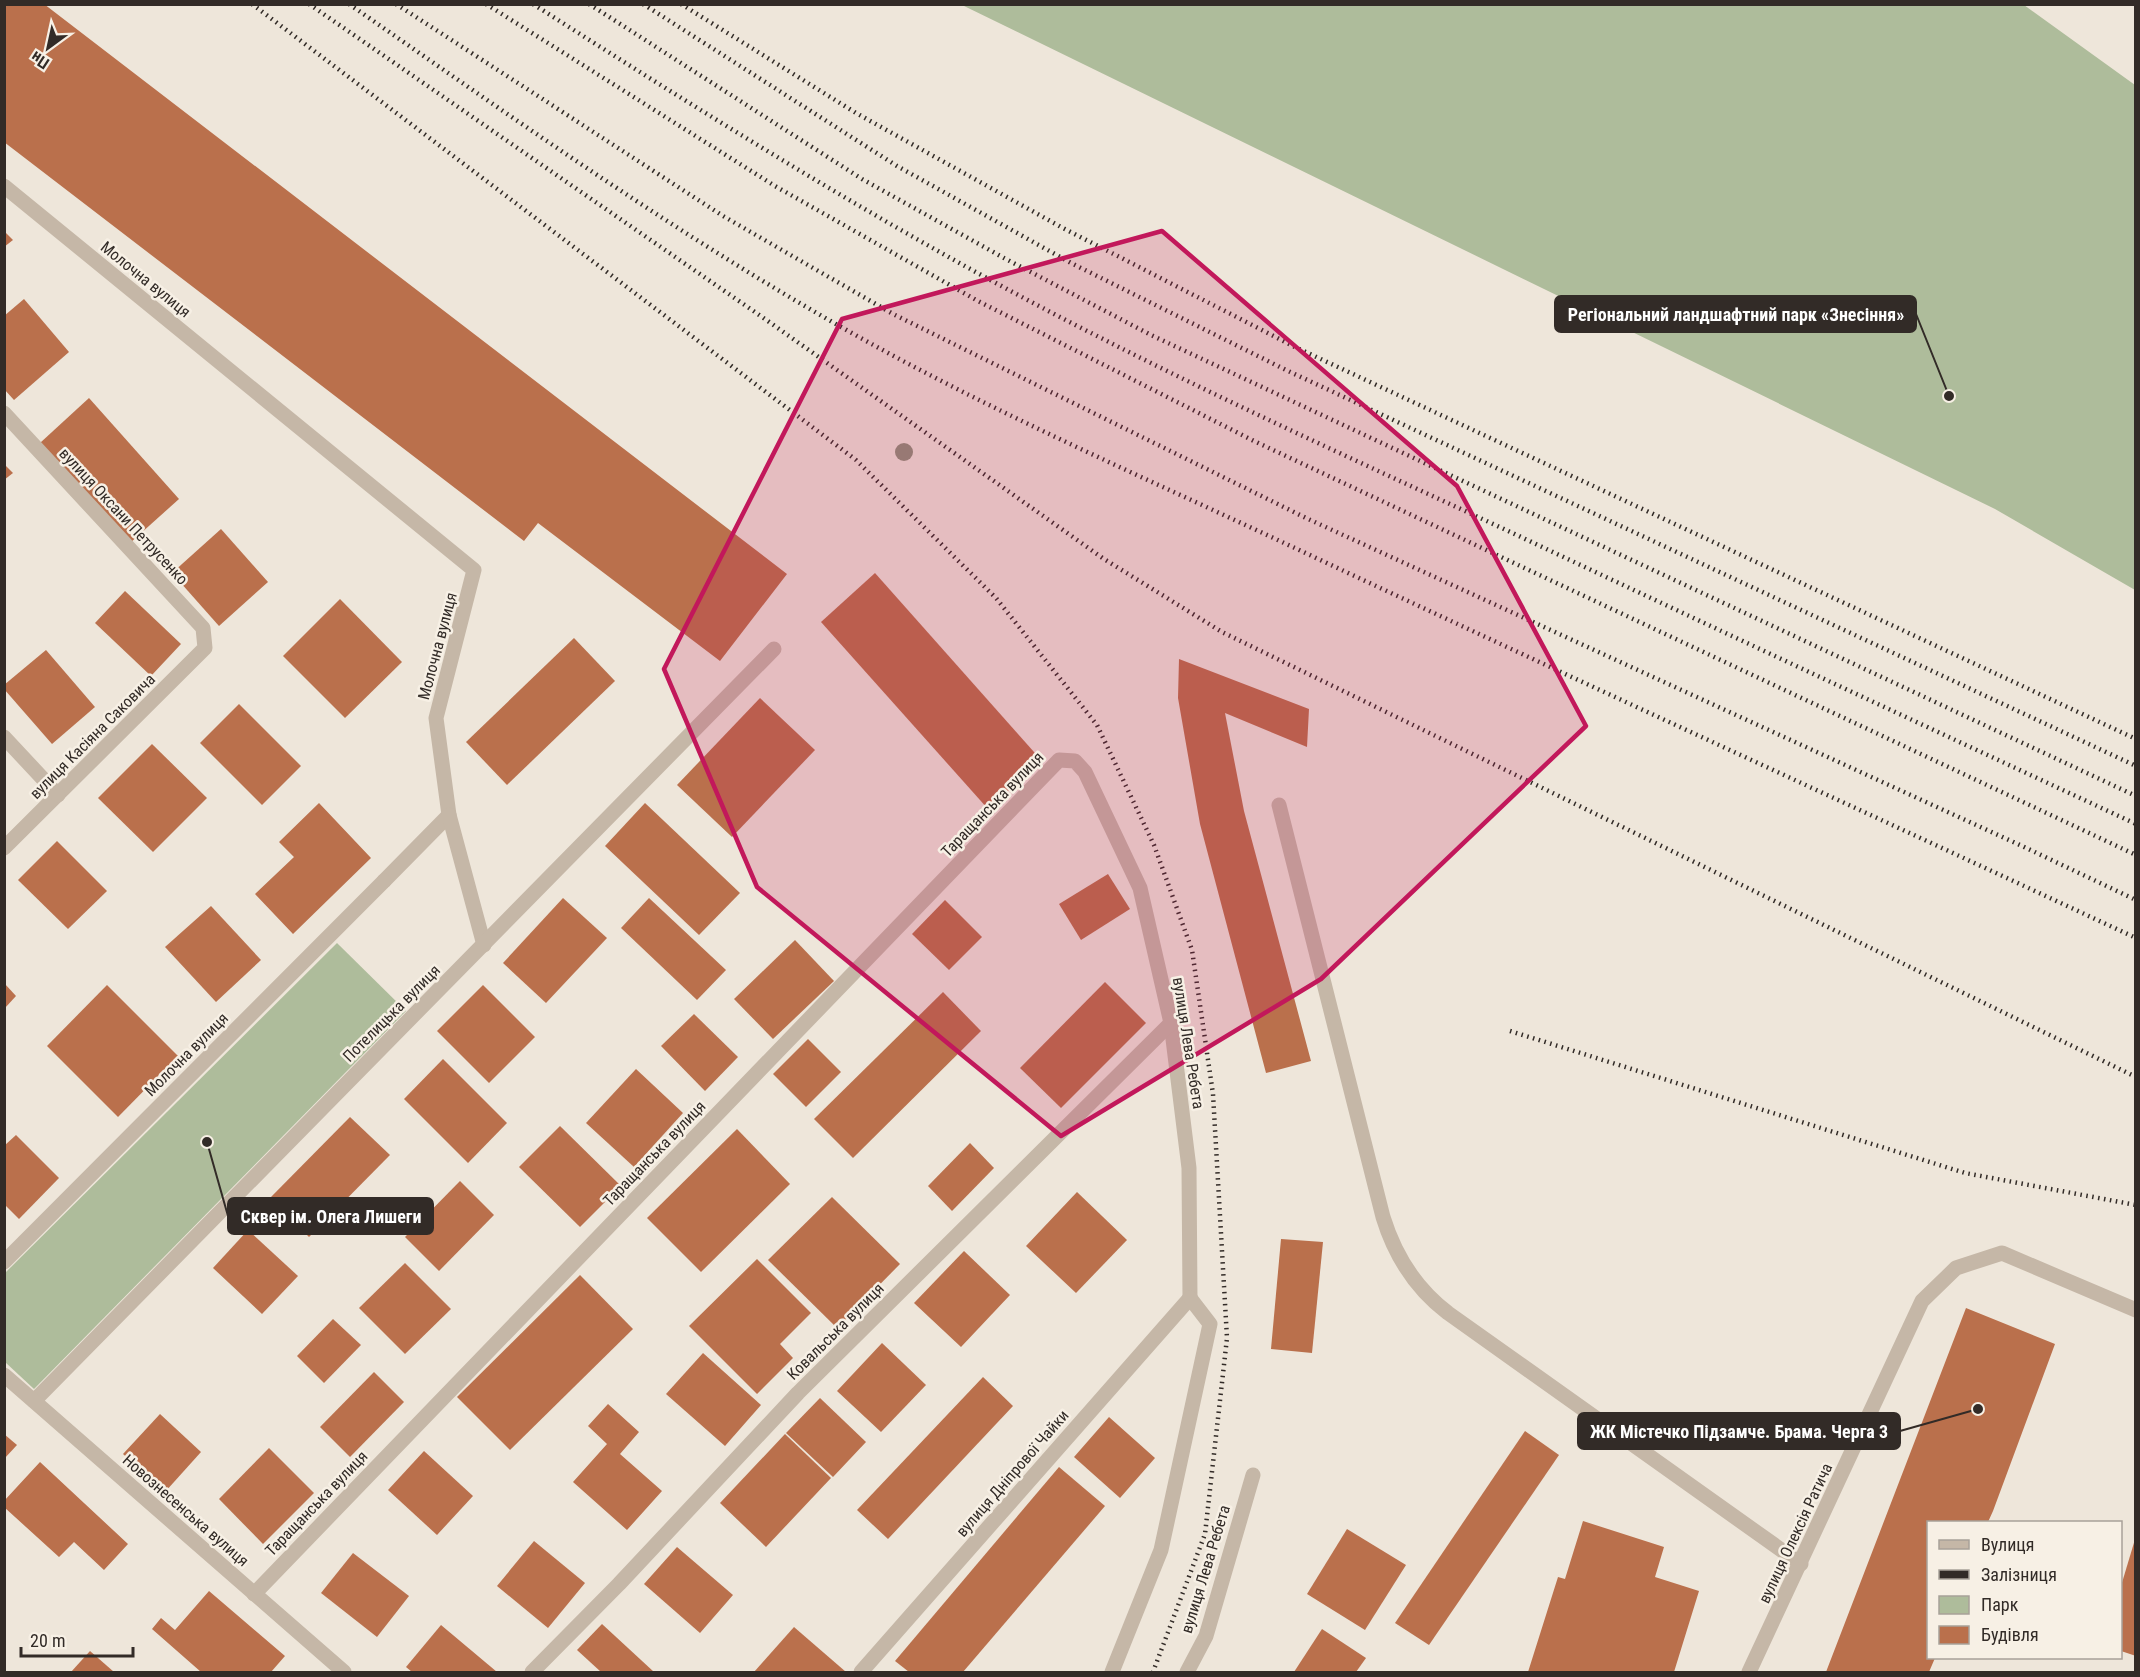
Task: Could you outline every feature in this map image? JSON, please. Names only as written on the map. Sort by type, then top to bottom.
[{"type":"street","name":"Молочна вулиця","points":[[4,186],[474,570],[436,718],[449,815],[4,1262]]},
{"type":"street","name":"вулиця Оксани Петрусенко","points":[[4,413],[203,628],[205,648]]},
{"type":"street","name":"вулиця Касіяна Саковича","points":[[4,848],[205,648]]},
{"type":"street","name":"Потелицька вулиця","points":[[34,1401],[774,650]]},
{"type":"street","points":[[4,737],[58,795]]},
{"type":"street","name":"Таращанська вулиця","points":[[254,1594],[1059,760],[1075,761],[1085,772]]},
{"type":"street","name":"вулиця Лева Ребета","points":[[1085,772],[1140,888],[1171,1023],[1189,1168],[1190,1298]]},
{"type":"street","points":[[1279,805],[1383,1217],[1392,1245],[1407,1271],[1426,1294],[1448,1313],[1800,1564]]},
{"type":"street","points":[[449,815],[484,945]]},
{"type":"street","name":"Ковальська вулиця","points":[[532,1672],[619,1584],[798,1393],[1171,1023]]},
{"type":"street","name":"вулиця Олексія Ратича","points":[[1749,1672],[1922,1301],[1956,1268],[2002,1253],[2136,1310]]},
{"type":"street","points":[[1112,1672],[1161,1550],[1210,1324],[1190,1298]]},
{"type":"street","name":"вулиця Дніпрової Чайки","points":[[861,1672],[1190,1298]]},
{"type":"street","name":"Новознесенська вулиця","points":[[4,1375],[344,1672]]},
{"type":"street","name":"вулиця Лева Ребета","points":[[1187,1672],[1206,1636],[1253,1475]]},
{"type":"highlighted area","points":[[1162,231],[1457,486],[1586,726],[1321,979],[1061,1136],[757,887],[664,669],[842,319]]},
{"type":"green space","points":[[962,5],[2024,5],[2135,85],[2135,590],[1995,509]]},
{"type":"green space","points":[[337,943],[406,1011],[34,1389],[5,1362],[5,1273]]},
{"type":"building","points":[[4,4],[44,4],[787,574],[720,661],[538,523],[524,541],[4,142]]},
{"type":"building","points":[[4,231],[13,240],[4,247]]},
{"type":"building","points":[[24,299],[69,352],[14,400],[4,389],[4,316]]},
{"type":"building","points":[[89,398],[179,499],[130,543],[40,443]]},
{"type":"building","points":[[4,464],[13,473],[4,480]]},
{"type":"building","points":[[221,529],[268,582],[219,626],[172,573]]},
{"type":"building","points":[[875,573],[1042,761],[988,809],[821,622]]},
{"type":"building","points":[[125,591],[181,644],[151,676],[95,623]]},
{"type":"building","points":[[340,599],[402,662],[345,718],[283,656]]},
{"type":"building","points":[[574,638],[615,681],[507,785],[466,742]]},
{"type":"building","points":[[46,650],[95,707],[52,744],[4,689],[4,685]]},
{"type":"building","points":[[1179,659],[1309,709],[1307,747],[1225,713],[1244,811],[1311,1061],[1266,1073],[1200,824],[1178,698]]},
{"type":"building","points":[[760,698],[815,750],[732,837],[677,785]]},
{"type":"building","points":[[239,704],[301,766],[262,805],[200,743]]},
{"type":"building","points":[[152,744],[207,798],[153,852],[98,798]]},
{"type":"building","points":[[319,803],[371,858],[293,934],[255,894],[294,857],[279,842]]},
{"type":"building","points":[[645,803],[740,893],[699,935],[605,846]]},
{"type":"building","points":[[57,841],[107,891],[68,929],[18,880]]},
{"type":"building","points":[[1108,874],[1130,909],[1081,940],[1059,904]]},
{"type":"building","points":[[563,898],[607,938],[546,1003],[503,963]]},
{"type":"building","points":[[649,898],[726,970],[697,1000],[621,928]]},
{"type":"building","points":[[945,900],[982,937],[949,970],[912,934]]},
{"type":"building","points":[[211,906],[261,960],[216,1002],[165,947]]},
{"type":"building","points":[[795,940],[834,981],[773,1039],[734,999]]},
{"type":"building","points":[[1105,982],[1146,1023],[1061,1108],[1020,1068]]},
{"type":"building","points":[[5,984],[16,996],[5,1008]]},
{"type":"building","points":[[107,985],[178,1056],[118,1117],[47,1046]]},
{"type":"building","points":[[483,985],[535,1037],[489,1083],[437,1031]]},
{"type":"building","points":[[943,992],[981,1031],[853,1158],[814,1119]]},
{"type":"building","points":[[694,1014],[738,1057],[705,1091],[661,1046]]},
{"type":"building","points":[[808,1039],[841,1072],[806,1107],[773,1074]]},
{"type":"building","points":[[443,1059],[507,1123],[468,1163],[404,1099]]},
{"type":"building","points":[[636,1069],[683,1113],[634,1167],[586,1123]]},
{"type":"building","points":[[350,1117],[390,1155],[309,1237],[270,1198]]},
{"type":"building","points":[[560,1126],[621,1186],[580,1227],[519,1167]]},
{"type":"building","points":[[737,1129],[790,1184],[701,1272],[647,1218]]},
{"type":"building","points":[[16,1135],[59,1178],[19,1219],[4,1204],[4,1146]]},
{"type":"building","points":[[970,1143],[994,1168],[952,1211],[928,1186]]},
{"type":"building","points":[[460,1181],[494,1215],[439,1271],[405,1237]]},
{"type":"building","points":[[1077,1192],[1127,1240],[1076,1293],[1026,1246]]},
{"type":"building","points":[[832,1197],[900,1264],[837,1328],[768,1260]]},
{"type":"building","points":[[248,1230],[298,1276],[262,1314],[213,1268]]},
{"type":"building","points":[[1281,1239],[1323,1242],[1312,1353],[1271,1349]]},
{"type":"building","points":[[964,1251],[1010,1295],[961,1347],[914,1303]]},
{"type":"building","points":[[757,1259],[811,1313],[780,1344],[793,1358],[757,1394],[689,1326]]},
{"type":"building","points":[[405,1263],[451,1309],[405,1354],[359,1308]]},
{"type":"building","points":[[580,1275],[633,1329],[510,1450],[457,1397]]},
{"type":"building","points":[[1966,1308],[2055,1344],[1988,1521],[1927,1521],[1927,1659],[1935,1659],[1929,1672],[1826,1672]]},
{"type":"building","points":[[333,1319],[361,1345],[324,1383],[297,1356]]},
{"type":"building","points":[[882,1343],[926,1385],[881,1432],[837,1391]]},
{"type":"building","points":[[703,1353],[761,1405],[725,1446],[666,1394]]},
{"type":"building","points":[[374,1372],[404,1402],[350,1457],[320,1427]]},
{"type":"building","points":[[983,1377],[1013,1406],[888,1539],[857,1510]]},
{"type":"building","points":[[820,1398],[866,1442],[833,1477],[786,1433]]},
{"type":"building","points":[[608,1404],[639,1432],[620,1454],[662,1491],[627,1530],[573,1482],[607,1444],[588,1426]]},
{"type":"building","points":[[160,1414],[201,1452],[165,1492],[123,1454]]},
{"type":"building","points":[[1109,1417],[1155,1458],[1120,1498],[1074,1457]]},
{"type":"building","points":[[1525,1431],[1559,1455],[1429,1645],[1395,1623]]},
{"type":"building","points":[[4,1434],[17,1445],[4,1459]]},
{"type":"building","points":[[785,1434],[831,1478],[766,1547],[720,1503]]},
{"type":"building","points":[[269,1448],[314,1493],[263,1544],[219,1499]]},
{"type":"building","points":[[424,1451],[473,1496],[437,1535],[388,1490]]},
{"type":"building","points":[[40,1462],[128,1544],[104,1570],[74,1542],[59,1557],[4,1507],[4,1501]]},
{"type":"building","points":[[1059,1467],[1105,1506],[963,1672],[909,1672],[895,1661]]},
{"type":"building","points":[[1583,1521],[1664,1547],[1655,1577],[1699,1591],[1674,1672],[1528,1672],[1558,1577],[1565,1579]]},
{"type":"building","points":[[1347,1529],[1406,1565],[1365,1630],[1307,1594]]},
{"type":"building","points":[[2136,1536],[2136,1656],[2122,1651],[2122,1583]]},
{"type":"building","points":[[534,1541],[585,1583],[548,1628],[497,1586]]},
{"type":"building","points":[[677,1547],[733,1595],[700,1633],[644,1584]]},
{"type":"building","points":[[353,1553],[409,1596],[377,1637],[321,1593]]},
{"type":"building","points":[[209,1591],[285,1656],[271,1672],[201,1672],[152,1629],[161,1618],[175,1630]]},
{"type":"building","points":[[602,1624],[654,1672],[601,1672],[577,1650]]},
{"type":"building","points":[[441,1625],[497,1672],[412,1672],[406,1667]]},
{"type":"building","points":[[794,1627],[846,1672],[754,1672]]},
{"type":"building","points":[[1322,1629],[1366,1658],[1356,1672],[1294,1672]]},
{"type":"building","points":[[90,1651],[114,1672],[71,1672]]},
{"type":"railway","points":[[252,4],[856,460],[996,598],[1097,725],[1154,845],[1192,950],[1213,1094],[1227,1338],[1205,1534],[1153,1672]]},
{"type":"railway","points":[[309,4],[765,319],[1104,559],[1222,632],[2136,1077]]},
{"type":"railway","points":[[349,4],[658,215],[785,294],[904,362],[1072,445],[2136,938]]},
{"type":"railway","points":[[396,4],[723,216],[893,314],[1306,518],[2136,900]]},
{"type":"railway","points":[[486,4],[775,186],[978,301],[1254,441],[2136,855]]},
{"type":"railway","points":[[533,4],[673,93],[885,221],[1103,339],[1303,436],[2136,824]]},
{"type":"railway","points":[[589,4],[862,179],[1004,258],[1151,335],[2136,796]]},
{"type":"railway","points":[[643,4],[897,166],[1071,263],[1286,370],[2136,766]]},
{"type":"railway","points":[[681,4],[856,113],[1061,227],[1295,347],[2136,739]]},
{"type":"railway","points":[[1510,1031],[1965,1173],[2136,1205]]},
{"type":"place","name":"Регіональний ландшафтний парк «Знесіння»","points":[[1949,396]]},
{"type":"place","name":"Сквер ім. Олега Лишеги","points":[[207,1142]]},
{"type":"place","name":"ЖК Містечко Підзамче. Брама. Черга 3","points":[[1978,1409]]}]
